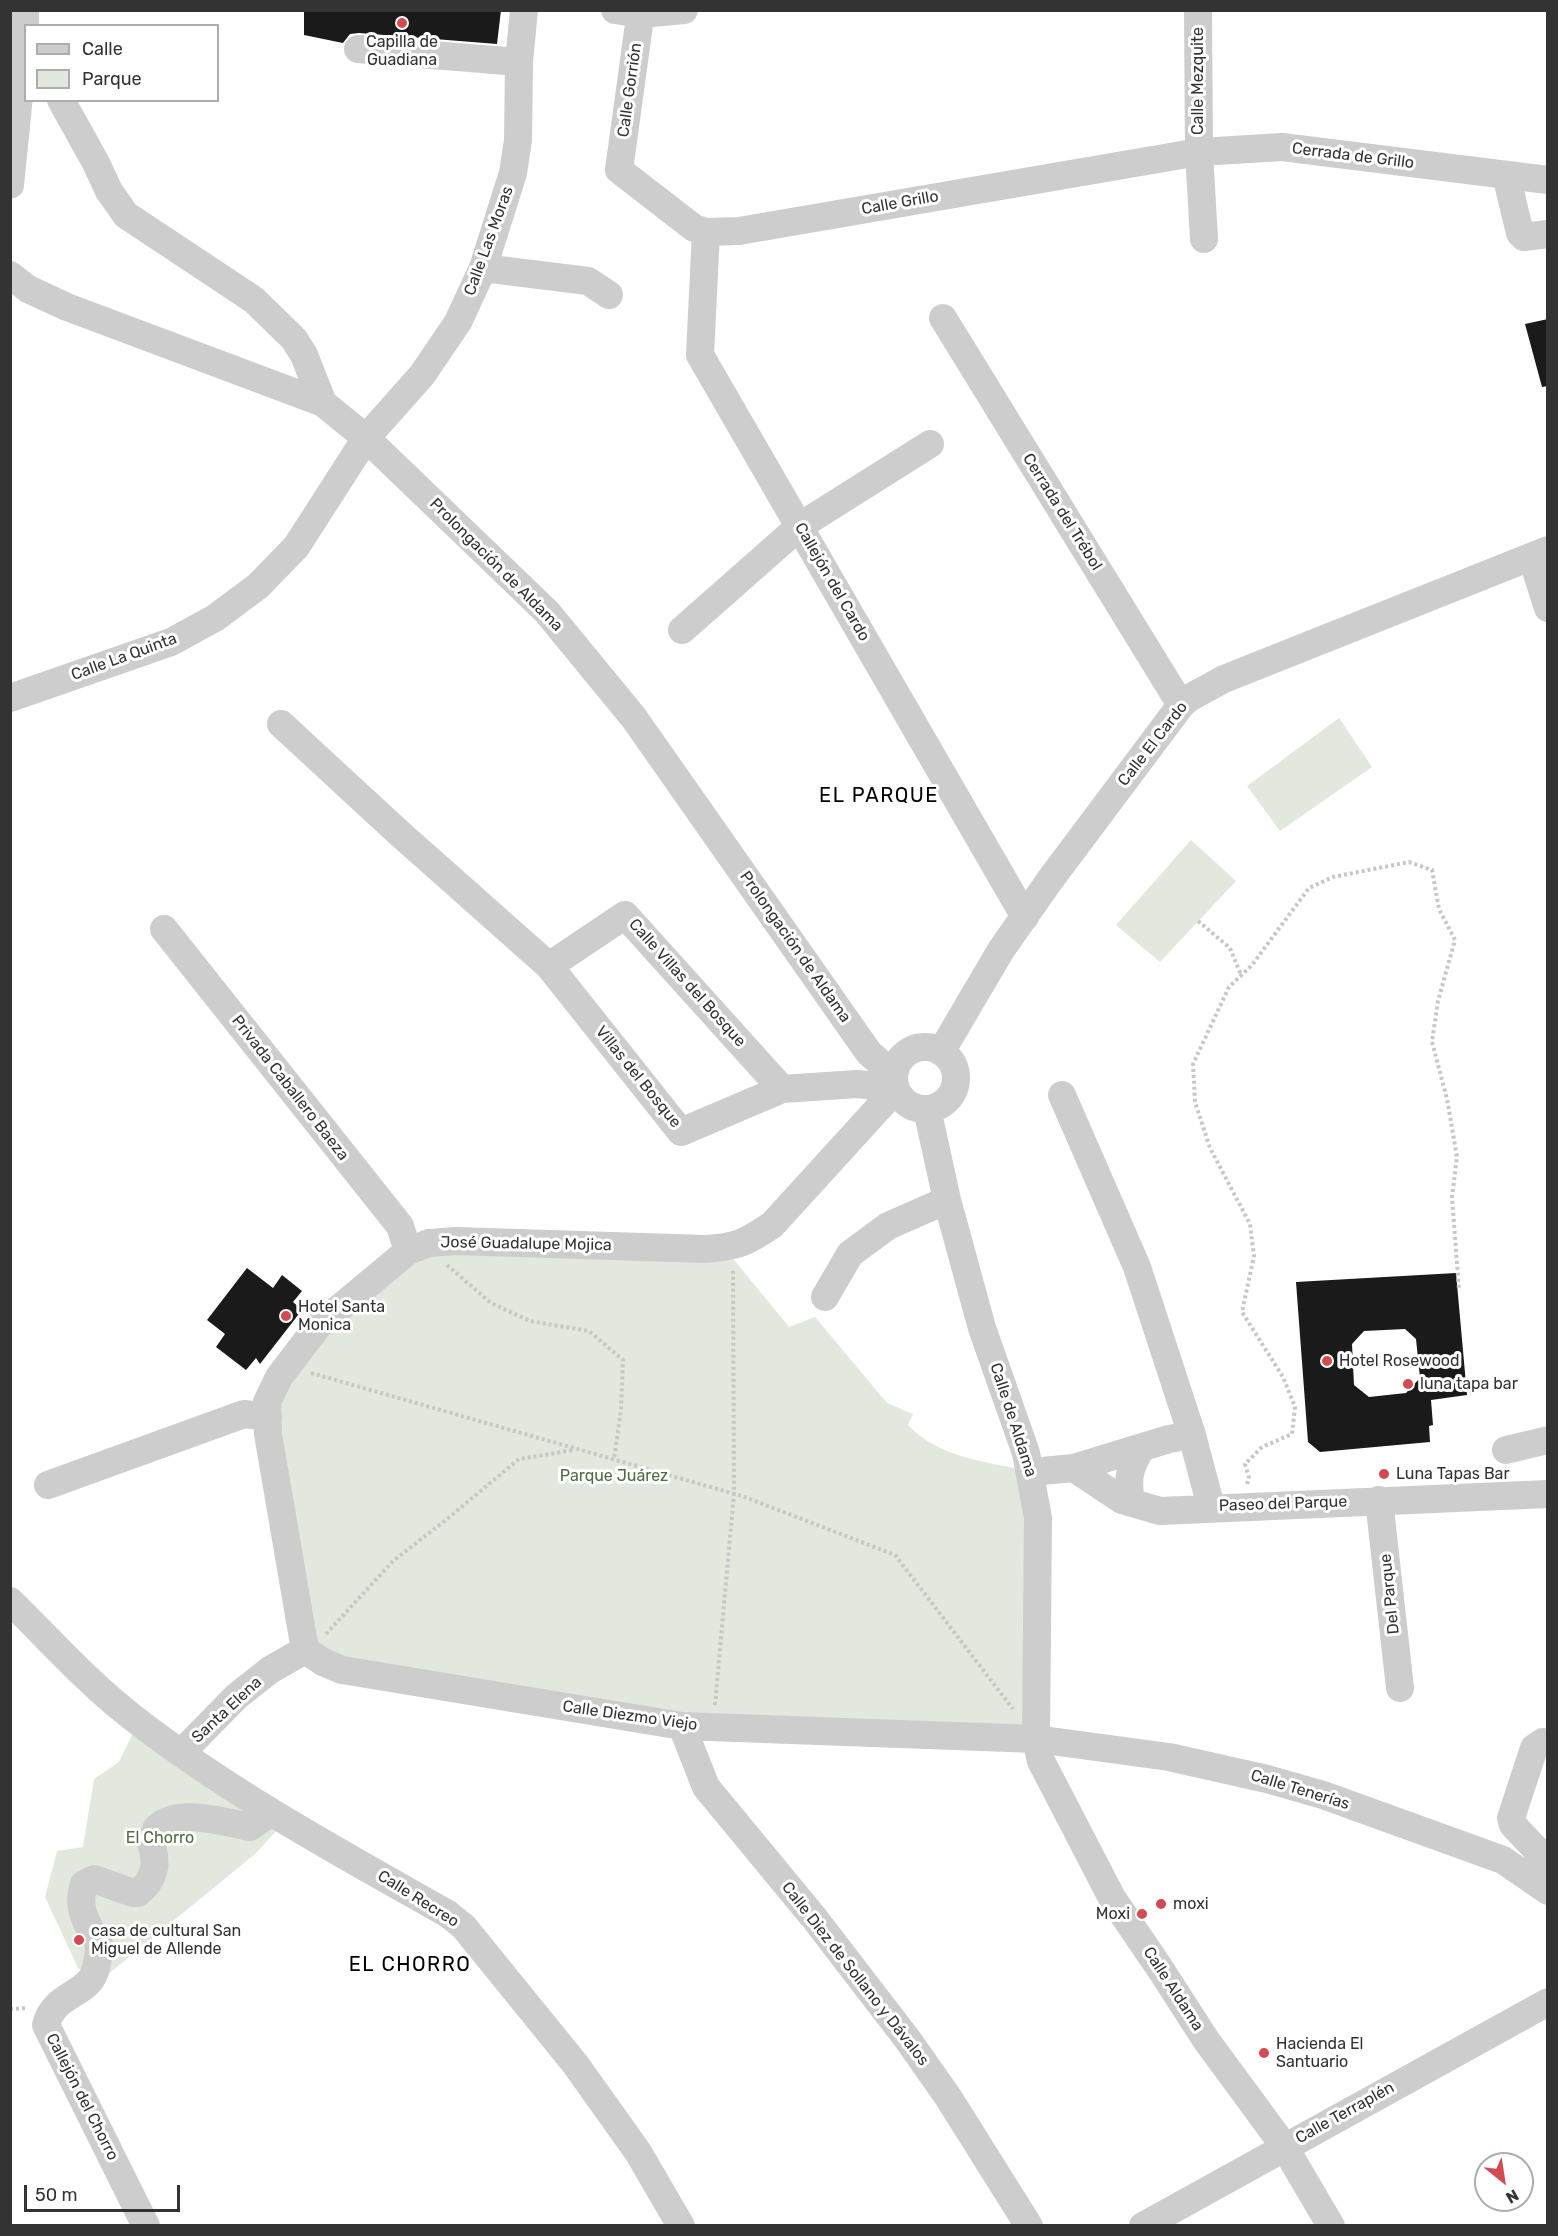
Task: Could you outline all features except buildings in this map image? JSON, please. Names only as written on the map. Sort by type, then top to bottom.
[{"type":"street","name":"Calle Las Moras","points":[[366,438],[422,375],[458,322],[483,268],[513,173],[518,140],[519,62],[524,10]]},
{"type":"street","points":[[632,12],[684,10]]},
{"type":"street","name":"Calle Mezquite","points":[[1198,10],[1199,152],[1204,239]]},
{"type":"street","name":"Calle Gorrión","points":[[632,12],[619,171],[694,228],[706,232]]},
{"type":"street","points":[[10,28],[24,36]]},
{"type":"street","points":[[11,171],[24,47]]},
{"type":"street","points":[[358,49],[519,62]]},
{"type":"street","points":[[62,102],[96,163],[109,192],[126,215],[254,300],[294,339],[304,355],[323,403]]},
{"type":"street","name":"Cerrada de Grillo","points":[[1199,152],[1282,147],[1548,180]]},
{"type":"street","name":"Calle Grillo","points":[[706,232],[740,231],[1199,152]]},
{"type":"street","points":[[1506,175],[1520,232],[1524,237],[1530,238],[1548,234]]},
{"type":"street","name":"Callejón del Cardo","points":[[706,232],[700,354],[1025,917]]},
{"type":"street","points":[[483,268],[588,281],[609,294]]},
{"type":"street","name":"Prolongación de Aldama","points":[[10,275],[28,289],[66,307],[323,403],[366,438],[547,612],[598,672],[641,728],[868,1053],[895,1084]]},
{"type":"street","name":"Cerrada del Trébol","points":[[943,318],[1181,705]]},
{"type":"street","name":"Calle La Quinta","points":[[10,698],[171,642],[224,612],[258,586],[296,546],[366,438]]},
{"type":"street","points":[[682,630],[800,526],[930,444]]},
{"type":"street","points":[[1540,554],[1548,608]]},
{"type":"street","name":"Calle El Cardo","points":[[941,1052],[1001,950],[1050,880],[1181,705],[1189,698],[1224,679],[1540,554]]},
{"type":"street","points":[[281,724],[549,966]]},
{"type":"street","name":"Calle Villas del Bosque","points":[[549,966],[625,915],[782,1089]]},
{"type":"street","name":"Privada Caballero Baeza","points":[[164,929],[400,1226],[408,1251]]},
{"type":"street","name":"Villas del Bosque","points":[[549,966],[681,1132],[782,1089]]},
{"type":"street","points":[[923,1047],[941,1052],[948,1058],[955,1070],[956,1078],[954,1089],[944,1103],[927,1109],[914,1107],[904,1101],[895,1084],[898,1063],[909,1052],[923,1047]]},
{"type":"street","points":[[782,1089],[895,1084]]},
{"type":"street","name":"José Guadalupe Mojica","points":[[305,1650],[268,1434],[267,1402],[279,1377],[318,1326],[408,1251],[429,1242],[705,1250],[733,1248],[772,1225],[895,1084]]},
{"type":"street","points":[[1062,1095],[1137,1267],[1192,1435],[1225,1507]]},
{"type":"street","name":"Calle de Aldama","points":[[927,1109],[947,1200],[982,1328],[1031,1472],[1038,1518],[1036,1739]]},
{"type":"street","points":[[825,1297],[850,1254],[888,1226],[947,1200]]},
{"type":"street","points":[[48,1485],[244,1414],[268,1417]]},
{"type":"street","points":[[1031,1472],[1074,1468],[1169,1439],[1192,1435]]},
{"type":"street","points":[[1506,1450],[1548,1440]]},
{"type":"street","points":[[1131,1502],[1128,1482],[1130,1467],[1142,1447]]},
{"type":"street","name":"Paseo del Parque","points":[[1074,1468],[1122,1500],[1160,1511],[1548,1494]]},
{"type":"street","name":"Del Parque","points":[[1379,1500],[1400,1688]]},
{"type":"street","name":"Calle Recreo","points":[[10,1601],[130,1716],[181,1753],[270,1813],[448,1914],[464,1927],[576,2065],[638,2152],[681,2226]]},
{"type":"street","name":"Calle Diezmo Viejo","points":[[305,1650],[323,1662],[342,1670],[682,1726],[1036,1739]]},
{"type":"street","name":"Santa Elena","points":[[181,1753],[237,1696],[270,1670],[305,1650]]},
{"type":"street","name":"Calle Diez de Sollano y Dávalos","points":[[682,1726],[706,1787],[821,1927],[908,2040],[948,2097],[1029,2226]]},
{"type":"street","name":"Calle Tenerías","points":[[1036,1739],[1169,1757],[1267,1779],[1312,1792],[1503,1860],[1546,1893]]},
{"type":"street","name":"Calle Aldama","points":[[1036,1739],[1041,1761],[1112,1898],[1206,2040],[1284,2146],[1331,2226]]},
{"type":"street","points":[[1548,1743],[1538,1744],[1534,1748],[1511,1818],[1513,1825],[1548,1862]]},
{"type":"street","name":"Callejón del Chorro","points":[[146,2226],[46,2025],[48,2017],[60,2002],[85,1986],[97,1966],[99,1944],[83,1914],[80,1897],[84,1884],[94,1879],[133,1893],[138,1893],[148,1885],[153,1876],[155,1856],[151,1843],[157,1828],[169,1820],[196,1817],[250,1827],[270,1813]]},
{"type":"street","name":"Calle Terraplén","points":[[1143,2226],[1548,2002]]},
{"type":"path","points":[[1225,1507],[1249,1478],[1245,1464],[1262,1447],[1292,1434],[1295,1407],[1283,1377],[1242,1312],[1254,1256],[1250,1224],[1210,1148],[1195,1102],[1193,1064],[1229,987],[1252,965],[1309,888],[1333,877],[1409,862],[1432,870],[1439,909],[1455,940],[1438,1001],[1432,1042],[1448,1099],[1456,1157],[1452,1197],[1459,1289]]},
{"type":"path","points":[[1198,921],[1230,948],[1241,975]]},
{"type":"path","points":[[713,1727],[734,1493],[733,1248]]},
{"type":"path","points":[[443,1261],[491,1303],[530,1321],[590,1331],[623,1360],[621,1409],[614,1460]]},
{"type":"path","points":[[287,1366],[734,1493],[895,1556],[1036,1739]]},
{"type":"path","points":[[305,1650],[330,1630],[393,1561],[519,1459],[578,1449]]},
{"type":"green space","points":[[1339,718],[1372,767],[1280,831],[1247,786]]},
{"type":"green space","points":[[1191,840],[1236,881],[1160,962],[1116,925]]},
{"type":"green space","name":"Parque Juárez","points":[[427,1247],[730,1255],[789,1327],[815,1317],[887,1403],[913,1414],[908,1425],[920,1436],[947,1451],[962,1456],[1023,1470],[1029,1727],[691,1717],[354,1665],[310,1639],[275,1437],[285,1381],[321,1333]]},
{"type":"green space","name":"El Chorro","points":[[137,1725],[289,1817],[255,1854],[96,1984],[78,1968],[45,1897],[57,1851],[83,1847],[94,1779],[119,1762]]},
{"type":"place","name":"Capilla de Guadiana","points":[[402,23]]},
{"type":"place","name":"Hotel Santa Monica","points":[[286,1316]]},
{"type":"place","name":"Hotel Rosewood","points":[[1327,1361]]},
{"type":"place","name":"luna tapa bar","points":[[1408,1384]]},
{"type":"place","name":"Luna Tapas Bar","points":[[1384,1474]]},
{"type":"place","name":"moxi","points":[[1161,1904]]},
{"type":"place","name":"Moxi","points":[[1142,1914]]},
{"type":"place","name":"casa de cultural San Miguel de Allende","points":[[79,1940]]},
{"type":"place","name":"Hacienda El Santuario","points":[[1264,2053]]},
{"type":"district","name":"EL PARQUE","points":[[879,796]]},
{"type":"district","name":"EL CHORRO","points":[[410,1965]]}]
